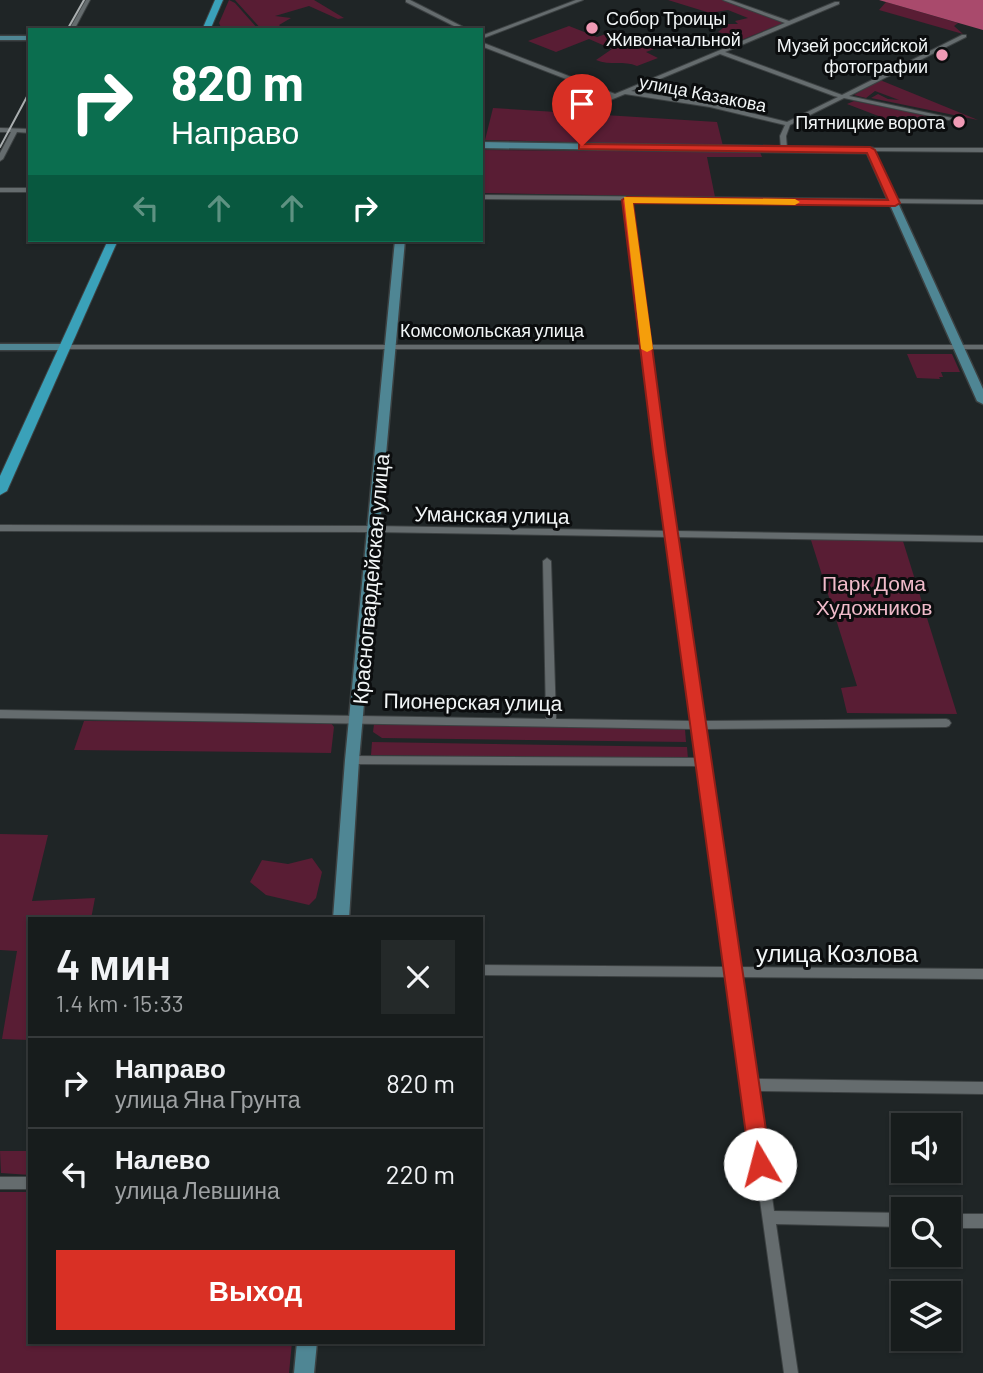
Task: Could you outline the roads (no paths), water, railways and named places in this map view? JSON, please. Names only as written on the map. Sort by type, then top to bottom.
[{"type":"main road","points":[[210,28],[219,0]]},
{"type":"main road","points":[[0,491],[112,242]]},
{"type":"street","points":[[72,28],[88,0]]},
{"type":"street","points":[[725,0],[790,23]]},
{"type":"street","points":[[410,1],[463,28]]},
{"type":"street","points":[[483,37],[582,1]]},
{"type":"street","points":[[589,107],[837,3]]},
{"type":"street","points":[[784,149],[783,136],[788,124],[964,36]]},
{"type":"street","points":[[0,38],[28,38]]},
{"type":"street","name":"улица Казакова","points":[[483,45],[614,96]]},
{"type":"street","points":[[720,52],[844,96],[948,118]]},
{"type":"street","name":"улица Казакова","points":[[624,92],[710,105],[788,124]]},
{"type":"street","points":[[0,130],[28,131]]},
{"type":"street","points":[[0,159],[15,131]]},
{"type":"street","points":[[483,145],[983,150]]},
{"type":"street","points":[[870,150],[983,401]]},
{"type":"street","points":[[0,190],[28,191]]},
{"type":"street","points":[[483,197],[983,202]]},
{"type":"street","points":[[627,200],[732,973],[791,1373]]},
{"type":"street","name":"Красногвардейская улица","points":[[341,917],[352,760],[400,242]]},
{"type":"street","name":"Комсомольская улица","points":[[0,347],[983,347]]},
{"type":"street","name":"Уманская улица","points":[[0,528],[374,529],[983,539]]},
{"type":"street","points":[[547,561],[551,722]]},
{"type":"street","name":"Пионерская улица","points":[[0,714],[700,725],[946,723]]},
{"type":"street","points":[[352,760],[705,762]]},
{"type":"street","name":"улица Козлова","points":[[483,970],[983,974]]},
{"type":"street","points":[[749,1085],[983,1087]]},
{"type":"street","points":[[0,1183],[28,1183]]},
{"type":"street","points":[[768,1216],[891,1220]]},
{"type":"street","points":[[961,1221],[983,1221]]},
{"type":"street","points":[[304,1373],[307,1344]]},
{"type":"tram line","points":[[68,28],[84,0]]},
{"type":"tram line","points":[[0,147],[28,95]]},
{"type":"place","name":"Собор Троицы Живоначальной","points":[[592,28]]},
{"type":"place","name":"Музей российской фотографии","points":[[942,55]]},
{"type":"place","name":"Пятницкие ворота","points":[[959,122]]},
{"type":"park label","name":"Парк Дома Художников","points":[[874,594]]}]
